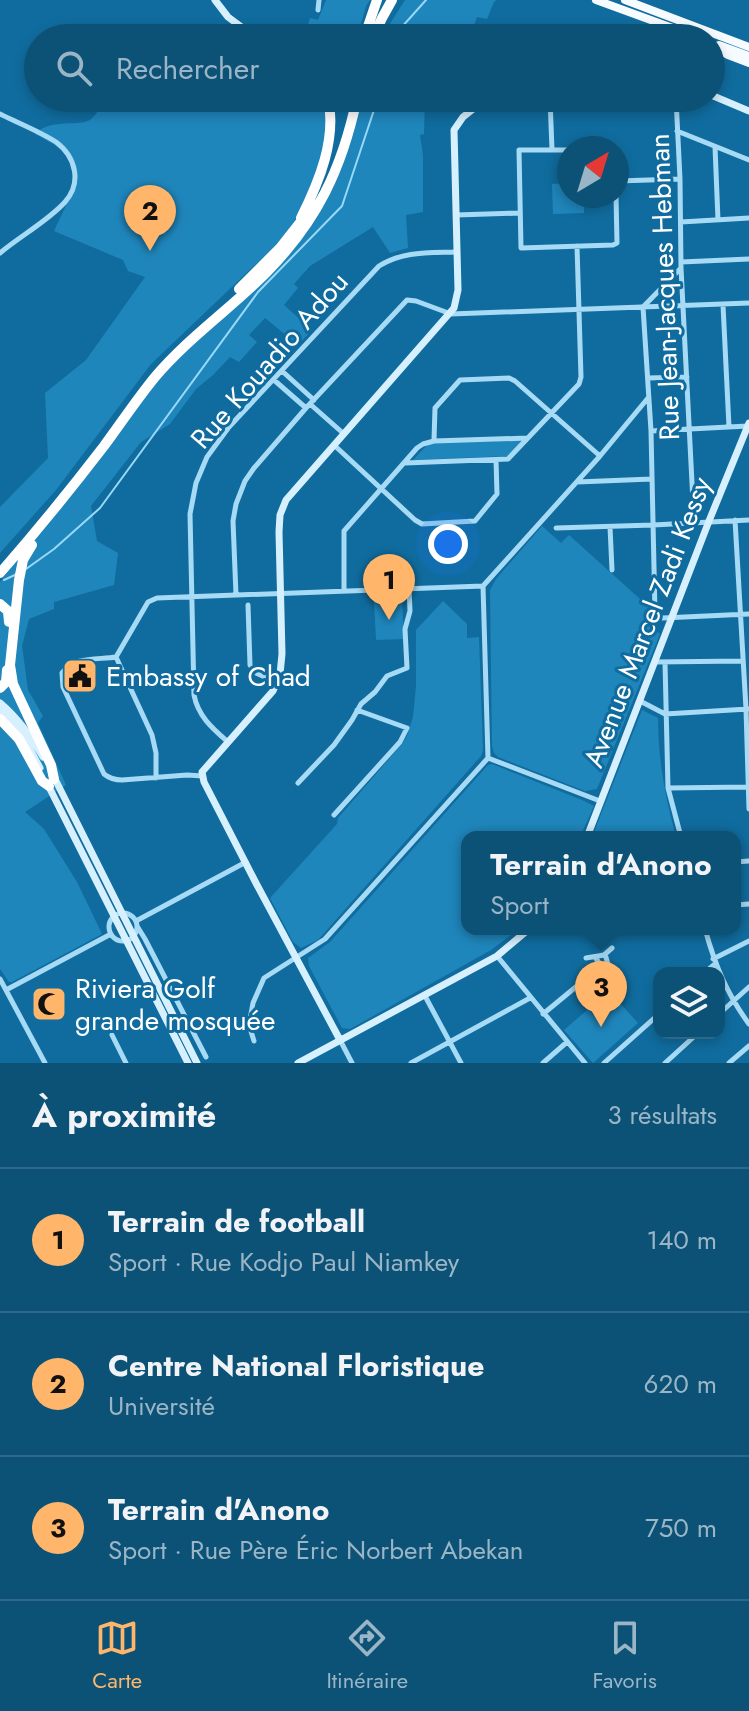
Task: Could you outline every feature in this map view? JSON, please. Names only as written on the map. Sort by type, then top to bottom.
[{"type":"highway","points":[[369,24],[377,0]]},
{"type":"highway","points":[[377,24],[385,0]]},
{"type":"highway","points":[[379,24],[392,0]]},
{"type":"highway","points":[[297,225],[320,175],[328,144],[329,112]]},
{"type":"highway","points":[[0,564],[58,496],[153,371],[280,248],[312,206],[337,151],[347,112]]},
{"type":"highway","points":[[0,572],[50,516],[154,378],[182,348],[265,274],[308,223],[330,185],[353,112]]},
{"type":"highway","points":[[0,719],[19,739],[42,781],[52,782],[51,765],[10,675],[12,634],[25,555],[50,516]]},
{"type":"highway","points":[[0,604],[10,617],[6,682],[0,688]]},
{"type":"main road","points":[[596,0],[662,24]]},
{"type":"main road","points":[[625,0],[690,24]]},
{"type":"main road","points":[[725,37],[749,44]]},
{"type":"main road","points":[[725,48],[749,56]]},
{"type":"main road","points":[[725,53],[749,63]]},
{"type":"street","points":[[215,0],[237,24]]},
{"type":"street","points":[[318,10],[319,0]]},
{"type":"street","points":[[725,101],[749,111]]},
{"type":"street","points":[[352,1063],[204,782],[202,772],[267,699],[277,682],[281,663],[279,523],[283,507],[295,488],[454,308],[458,290],[454,130],[469,112]]},
{"type":"street","points":[[551,112],[552,150]]},
{"type":"street","name":"Rue Jean-Jacques Hebman","points":[[676,112],[694,522]]},
{"type":"street","points":[[0,114],[60,145],[71,158],[75,176],[67,200],[1,250]]},
{"type":"street","points":[[677,131],[749,160]]},
{"type":"street","points":[[715,147],[718,220]]},
{"type":"street","points":[[557,150],[519,150],[521,248],[617,243],[616,208]]},
{"type":"street","points":[[629,181],[680,179]]},
{"type":"street","points":[[456,215],[520,213]]},
{"type":"street","points":[[681,222],[749,218]]},
{"type":"street","points":[[405,463],[510,458],[579,384],[577,246]]},
{"type":"street","name":"Rue Kouadio Adou","points":[[228,742],[200,714],[196,703],[190,514],[196,483],[207,457],[229,427],[379,266],[407,254],[456,252]]},
{"type":"street","points":[[749,259],[681,265],[643,307],[651,431],[655,613],[659,618],[749,614]]},
{"type":"street","points":[[236,595],[233,521],[240,490],[308,402],[407,300],[451,314],[749,303]]},
{"type":"street","points":[[723,305],[729,427]]},
{"type":"street","points":[[282,371],[308,402],[344,434]]},
{"type":"street","points":[[648,378],[687,377]]},
{"type":"street","points":[[434,441],[435,408],[454,386],[463,380],[512,379],[600,456]]},
{"type":"street","points":[[274,380],[308,402]]},
{"type":"street","points":[[254,1041],[249,1025],[264,978],[325,939],[488,758],[483,586],[600,456],[649,396]]},
{"type":"street","points":[[651,431],[748,425]]},
{"type":"street","name":"Avenue Marcel Zadi Kessy","points":[[589,831],[748,425]]},
{"type":"street","points":[[344,591],[344,531],[417,448],[434,441],[529,438]]},
{"type":"street","points":[[334,445],[422,524],[475,521],[497,494],[496,460]]},
{"type":"street","points":[[576,482],[652,479]]},
{"type":"street","points":[[735,520],[747,709],[749,809]]},
{"type":"street","points":[[556,528],[749,520]]},
{"type":"street","points":[[610,527],[612,570]]},
{"type":"street","points":[[116,657],[148,602],[157,598],[483,586]]},
{"type":"street","points":[[298,783],[334,745],[361,704],[389,675],[407,668],[405,629],[410,611],[409,588]]},
{"type":"street","points":[[248,605],[251,670],[277,682]]},
{"type":"street","points":[[116,657],[152,735],[156,778]]},
{"type":"street","points":[[116,657],[82,660],[70,664],[62,673],[63,687],[104,774],[111,779],[204,776]]},
{"type":"street","points":[[655,662],[743,661]]},
{"type":"street","points":[[665,662],[668,788],[679,831]]},
{"type":"street","points":[[640,701],[665,714],[747,709]]},
{"type":"street","points":[[0,703],[28,731],[188,1063]]},
{"type":"street","points":[[334,815],[400,742],[407,728],[357,710]]},
{"type":"street","points":[[0,711],[23,736],[52,782]]},
{"type":"street","points":[[488,758],[600,801]]},
{"type":"street","points":[[668,788],[748,787]]},
{"type":"street","points":[[197,1063],[130,939],[136,923],[246,862]]},
{"type":"street","points":[[130,939],[118,940],[111,934],[110,921],[118,915],[129,915],[136,923],[206,1057]]},
{"type":"street","points":[[6,990],[111,934]]},
{"type":"street","points":[[298,1063],[497,956],[522,935]]},
{"type":"street","points":[[707,935],[714,961],[732,1001],[749,1024]]},
{"type":"street","points":[[709,967],[749,941]]},
{"type":"street","points":[[586,958],[605,954],[612,948]]},
{"type":"street","points":[[595,957],[600,967],[611,976],[605,954]]},
{"type":"street","points":[[497,956],[585,1063]]},
{"type":"street","points":[[543,1014],[600,967]]},
{"type":"street","points":[[0,979],[45,1063]]},
{"type":"street","points":[[725,1008],[749,987]]},
{"type":"street","points":[[425,996],[461,1063]]},
{"type":"street","points":[[411,1063],[530,998]]},
{"type":"street","points":[[604,1063],[653,1019]]},
{"type":"street","points":[[112,1035],[126,1063]]},
{"type":"street","points":[[665,1063],[691,1039]]},
{"type":"street","points":[[543,1063],[567,1042]]},
{"type":"street","points":[[729,1063],[749,1046]]},
{"type":"shaded area","points":[[326,0],[370,0],[361,24],[308,24],[310,18],[318,20]]},
{"type":"shaded area","points":[[405,0],[497,0],[487,19],[477,17],[475,24],[390,24]]},
{"type":"shaded area","points":[[97,112],[326,112],[328,128],[317,174],[295,224],[151,364],[56,490],[0,553],[0,507],[48,458],[45,393],[86,360],[145,277],[128,271],[123,260],[54,231],[72,188],[72,167],[58,147],[35,134],[57,124],[86,122]]},
{"type":"shaded area","points":[[358,112],[425,112],[424,134],[420,135],[423,212],[406,215],[408,248],[390,253],[373,227],[310,266],[294,284],[298,288],[284,305],[312,330],[298,345],[265,318],[249,335],[257,342],[239,362],[230,357],[196,389],[170,424],[141,442],[91,506],[97,541],[118,553],[114,585],[54,602],[54,609],[29,619],[22,646],[28,690],[43,716],[38,723],[66,785],[25,812],[44,829],[77,882],[102,934],[9,982],[0,969],[0,582],[161,371],[248,290],[341,169]]},
{"type":"shaded area","points":[[552,184],[557,184],[557,208],[584,208],[584,213],[553,214]]},
{"type":"shaded area","points":[[525,439],[509,456],[413,460],[429,443]]},
{"type":"shaded area","points":[[542,526],[561,543],[569,535],[650,608],[650,625],[660,634],[597,789],[585,791],[498,757],[492,746],[490,590]]},
{"type":"shaded area","points":[[402,599],[404,639],[376,640],[374,600]]},
{"type":"shaded area","points":[[443,601],[467,624],[467,638],[479,637],[481,756],[318,940],[301,948],[293,942],[270,898],[337,824],[338,818],[407,736],[413,717],[416,686],[416,630]]},
{"type":"shaded area","points":[[642,710],[658,718],[663,778],[675,831],[594,831]]},
{"type":"shaded area","points":[[488,765],[594,806],[583,831],[461,831],[461,935],[511,935],[491,950],[350,1029],[342,1028],[309,966],[308,958],[330,942]]},
{"type":"shaded area","points":[[609,991],[638,1023],[593,1063],[564,1030]]},
{"type":"waterway","points":[[405,24],[426,0]]},
{"type":"waterway","points":[[26,569],[100,508],[258,292],[342,206],[373,112]]},
{"type":"waterway","points":[[4,580],[17,574]]},
{"type":"place","name":"Centre National Floristique","points":[[150,251]]},
{"type":"place","name":"Terrain de football","points":[[389,620]]},
{"type":"place","name":"Embassy of Chad","points":[[80,676]]},
{"type":"place","name":"Riviera Golf grande mosquée","points":[[49,1004]]},
{"type":"place","name":"Terrain d'Anono","points":[[601,1027]]}]
